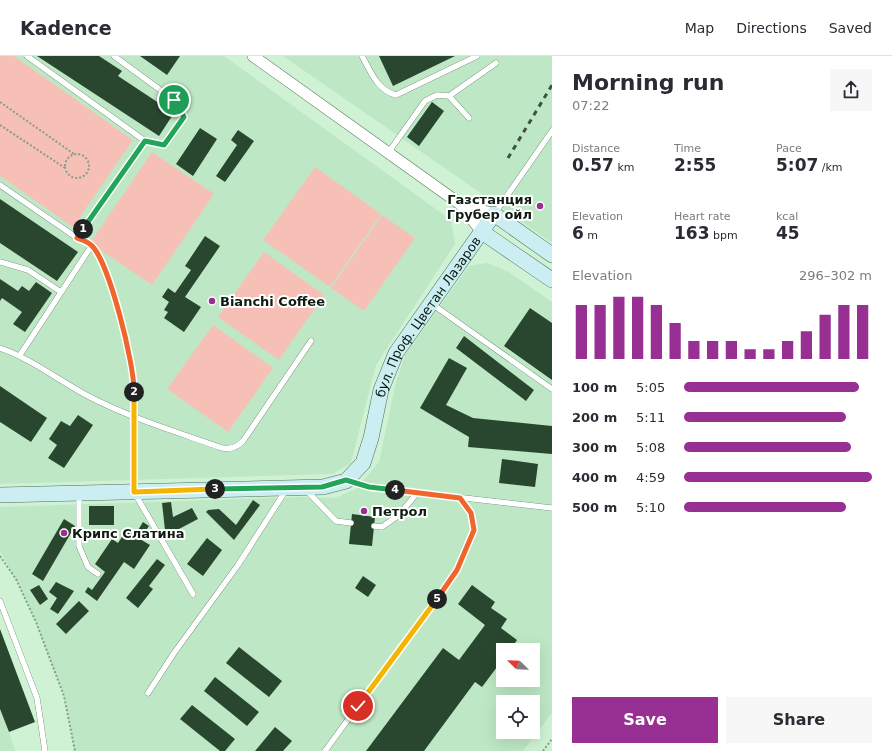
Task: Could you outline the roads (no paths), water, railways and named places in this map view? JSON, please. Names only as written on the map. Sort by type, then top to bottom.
[{"type":"street","points":[[253,56],[460,204],[482,232],[494,214]]},
{"type":"street","points":[[460,204],[494,214],[552,255]]},
{"type":"street","name":"бул. Проф. Цветан Лазаров","points":[[0,495],[322,487],[346,480],[363,463],[371,438],[381,390],[396,353],[430,302],[482,232],[552,280]]},
{"type":"lane","points":[[27,56],[145,141],[164,145],[184,117],[174,100],[114,56]]},
{"type":"lane","points":[[362,56],[378,84],[386,92],[396,95],[477,56]]},
{"type":"lane","points":[[388,153],[426,101],[437,95],[449,96],[496,63]]},
{"type":"lane","points":[[449,96],[469,118]]},
{"type":"lane","points":[[494,214],[552,131]]},
{"type":"lane","points":[[77,238],[145,141]]},
{"type":"lane","points":[[0,185],[77,238],[92,245],[105,268],[124,329],[134,386],[134,492],[193,594]]},
{"type":"lane","points":[[20,355],[92,245]]},
{"type":"lane","points":[[0,262],[28,270],[61,292]]},
{"type":"lane","points":[[430,302],[552,389]]},
{"type":"lane","points":[[0,348],[20,355],[89,396],[133,416],[222,448],[230,449],[237,447],[243,441],[311,341]]},
{"type":"lane","points":[[346,480],[369,487],[552,508]]},
{"type":"lane","points":[[148,693],[174,653],[238,565],[288,487]]},
{"type":"lane","points":[[303,487],[336,521],[351,523]]},
{"type":"lane","points":[[79,493],[79,546],[88,567],[98,574]]},
{"type":"lane","points":[[374,526],[382,527],[399,515],[417,493]]},
{"type":"lane","points":[[325,751],[457,570],[474,530],[471,513],[460,498]]},
{"type":"lane","points":[[0,601],[37,698],[45,751]]},
{"type":"railway","points":[[508,158],[552,85]]},
{"type":"place","name":"Газстанция Грубер ойл","points":[[540,206]]},
{"type":"place","name":"Bianchi Coffee","points":[[212,301]]},
{"type":"place","name":"Петрол","points":[[364,511]]},
{"type":"place","name":"Крипс Слатина","points":[[64,533]]}]
